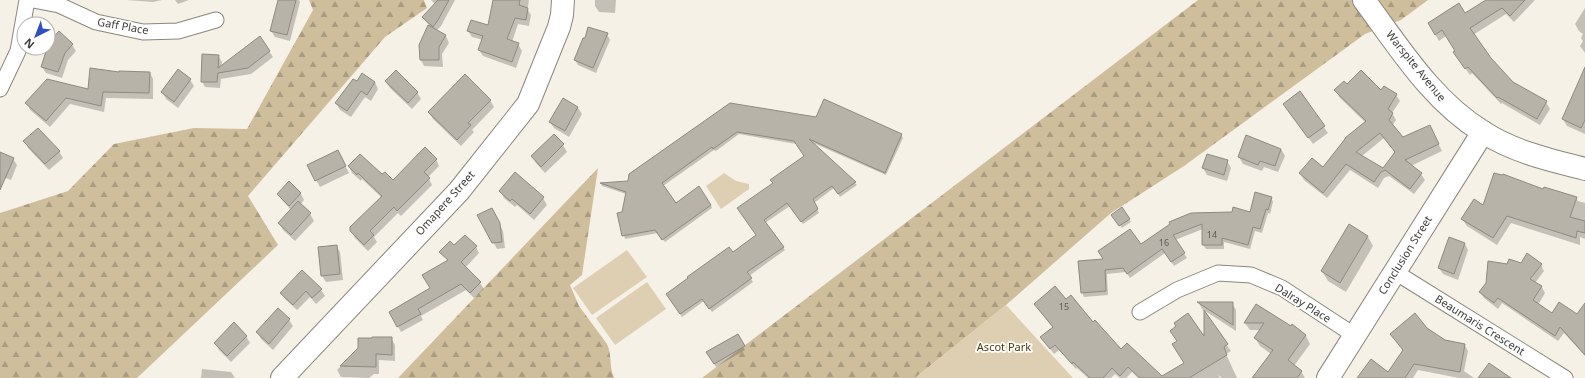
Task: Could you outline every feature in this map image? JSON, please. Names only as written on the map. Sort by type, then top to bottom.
[{"type":"main road","name":"Omapere Street","points":[[282,378],[459,191],[528,104],[559,27],[562,15],[563,0]]},
{"type":"main road","name":"Warspite Avenue","points":[[1364,0],[1426,81],[1450,108],[1483,132],[1516,149],[1549,160],[1585,169]]},
{"type":"main road","name":"Conclusion Street","points":[[1328,378],[1483,132]]},
{"type":"street","points":[[0,89],[18,51],[27,0]]},
{"type":"street","name":"Gaff Place","points":[[33,0],[59,5],[96,22],[143,32],[178,31],[216,20]]},
{"type":"street","name":"Beaumaris Crescent","points":[[1395,272],[1544,373],[1565,378]]},
{"type":"street","name":"Dalray Place","points":[[1140,312],[1177,290],[1218,273],[1251,275],[1282,288],[1354,336]]},
{"type":"green space","points":[[309,0],[424,0],[427,8],[385,37],[248,196],[278,245],[137,378],[0,378],[0,213],[68,191],[114,144],[194,128],[247,129],[313,10]]},
{"type":"green space","points":[[1198,0],[1428,0],[1401,20],[1365,34],[1184,166],[1111,213],[1006,305],[915,378],[702,378]]},
{"type":"green space","points":[[598,168],[582,275],[570,285],[579,306],[609,348],[614,378],[398,378]]},
{"type":"green space","points":[[724,173],[736,181],[749,184],[749,189],[721,209],[706,186]]},
{"type":"green space","points":[[627,250],[647,277],[592,315],[573,288]]},
{"type":"green space","points":[[647,282],[666,309],[615,345],[596,318]]},
{"type":"green space","name":"Ascot Park","points":[[1006,305],[1073,378],[915,378]]},
{"type":"building","points":[[278,0],[296,0],[287,35],[270,31]]},
{"type":"building","points":[[438,0],[449,0],[433,27],[422,17]]},
{"type":"building","points":[[493,0],[520,0],[519,5],[528,8],[526,20],[515,18],[507,39],[519,43],[512,62],[478,50],[483,36],[467,31],[471,20],[488,25]]},
{"type":"building","points":[[1486,0],[1525,0],[1510,16],[1502,8],[1470,28],[1491,58],[1513,82],[1547,101],[1537,119],[1498,97],[1497,98],[1468,67],[1465,69],[1453,52],[1455,51],[1442,30],[1435,35],[1428,23],[1459,3],[1465,13]]},
{"type":"building","points":[[428,25],[446,35],[439,47],[439,60],[420,60],[419,45]]},
{"type":"building","points":[[588,27],[608,33],[593,68],[574,60],[583,38],[585,38]]},
{"type":"building","points":[[59,31],[73,44],[65,53],[58,72],[41,67],[45,56],[56,56],[56,34]]},
{"type":"building","points":[[260,36],[270,51],[248,68],[218,73],[217,82],[201,82],[202,54],[219,55],[218,68]]},
{"type":"building","points":[[1585,67],[1585,120],[1581,128],[1562,119]]},
{"type":"building","points":[[90,68],[119,72],[150,72],[149,93],[103,92],[101,106],[66,98],[46,121],[25,103],[47,79],[88,89]]},
{"type":"building","points":[[178,69],[191,79],[174,102],[161,92]]},
{"type":"building","points":[[396,70],[418,92],[408,103],[385,81]]},
{"type":"building","points":[[1361,70],[1381,90],[1384,86],[1397,94],[1388,109],[1393,113],[1389,120],[1403,137],[1430,125],[1439,144],[1405,160],[1422,173],[1410,189],[1385,170],[1381,172],[1374,182],[1346,164],[1323,193],[1299,173],[1312,158],[1323,167],[1345,138],[1366,121],[1334,90],[1344,81],[1347,84]],"holes":[[[1380,133],[1395,152],[1383,168],[1356,152]]]},
{"type":"building","points":[[362,73],[375,82],[367,95],[361,91],[347,111],[335,103],[353,79],[357,81]]},
{"type":"building","points":[[465,74],[491,100],[468,123],[471,125],[457,140],[428,112]]},
{"type":"building","points":[[1300,91],[1325,126],[1308,138],[1283,104]]},
{"type":"building","points":[[563,98],[578,107],[565,131],[549,122]]},
{"type":"building","points":[[824,99],[902,134],[885,173],[809,139],[856,182],[838,194],[832,186],[813,199],[818,209],[801,222],[787,203],[764,220],[784,247],[747,272],[752,278],[709,309],[702,299],[680,314],[666,294],[729,247],[733,252],[756,235],[737,208],[773,183],[770,180],[804,156],[794,141],[737,132],[713,149],[712,147],[662,183],[676,203],[699,186],[711,205],[662,240],[655,230],[622,236],[617,213],[622,212],[626,192],[600,183],[628,181],[629,174],[730,103],[816,117]]},
{"type":"building","points":[[38,128],[60,151],[45,164],[23,141]]},
{"type":"building","points":[[554,134],[564,144],[541,167],[531,156]]},
{"type":"building","points":[[1246,135],[1281,149],[1275,166],[1260,161],[1258,165],[1238,157]]},
{"type":"building","points":[[425,147],[437,159],[424,172],[430,178],[397,211],[394,207],[370,231],[374,235],[364,245],[350,231],[350,227],[382,196],[358,173],[357,175],[348,166],[360,154],[382,174],[385,172],[393,180]]},
{"type":"building","points":[[338,150],[346,166],[315,181],[307,165]]},
{"type":"building","points":[[0,152],[14,158],[0,190]]},
{"type":"building","points":[[1207,154],[1228,160],[1224,175],[1202,168]]},
{"type":"building","points":[[515,172],[544,197],[530,214],[512,199],[510,201],[499,191]]},
{"type":"building","points":[[1494,173],[1503,174],[1543,189],[1544,187],[1577,197],[1570,217],[1585,221],[1585,233],[1577,231],[1576,238],[1507,216],[1493,238],[1461,219],[1474,199],[1483,205]]},
{"type":"building","points":[[289,181],[301,193],[289,206],[277,194]]},
{"type":"building","points":[[1255,192],[1272,197],[1268,210],[1266,209],[1260,229],[1253,227],[1248,245],[1222,238],[1222,245],[1202,245],[1202,224],[1173,235],[1185,253],[1171,262],[1162,249],[1127,274],[1123,268],[1105,270],[1106,291],[1081,293],[1078,261],[1103,259],[1098,251],[1130,229],[1141,244],[1170,224],[1169,222],[1191,213],[1232,212],[1233,207],[1250,212]]},
{"type":"building","points":[[298,201],[311,213],[291,235],[278,223]]},
{"type":"building","points":[[1122,207],[1130,219],[1119,226],[1111,215]]},
{"type":"building","points":[[492,208],[500,223],[502,242],[492,243],[477,215]]},
{"type":"building","points":[[1349,224],[1368,236],[1340,283],[1321,271]]},
{"type":"building","points":[[465,235],[477,246],[461,262],[481,282],[470,293],[461,284],[418,309],[421,314],[397,327],[389,312],[430,288],[422,275],[448,260],[439,252],[450,241],[454,245]]},
{"type":"building","points":[[1449,237],[1465,243],[1454,274],[1438,268]]},
{"type":"building","points":[[337,245],[340,274],[321,276],[318,247]]},
{"type":"building","points":[[1527,253],[1542,264],[1530,279],[1542,286],[1533,300],[1552,313],[1559,302],[1577,314],[1585,303],[1585,355],[1560,327],[1555,336],[1498,298],[1494,303],[1479,292],[1486,283],[1488,261],[1507,264],[1509,259],[1521,263]]},
{"type":"building","points":[[302,270],[322,289],[312,298],[306,291],[293,305],[280,293]]},
{"type":"building","points":[[1055,286],[1066,299],[1071,295],[1093,322],[1095,320],[1121,349],[1127,343],[1162,376],[1184,363],[1172,344],[1177,341],[1170,331],[1176,326],[1174,323],[1188,313],[1204,336],[1204,310],[1228,344],[1224,347],[1227,355],[1189,378],[1140,378],[1128,367],[1120,376],[1112,368],[1103,378],[1090,378],[1073,362],[1072,364],[1055,345],[1050,349],[1040,337],[1053,327],[1034,304]]},
{"type":"building","points":[[1197,302],[1233,302],[1233,325]]},
{"type":"building","points":[[1256,304],[1291,326],[1292,324],[1306,335],[1288,360],[1302,371],[1297,378],[1252,378],[1273,350],[1254,338],[1264,323],[1244,323]]},
{"type":"building","points":[[278,308],[290,319],[269,344],[256,332]]},
{"type":"building","points":[[1415,313],[1427,328],[1445,340],[1465,344],[1460,372],[1414,364],[1405,378],[1357,378],[1371,359],[1388,372],[1403,350],[1390,334]]},
{"type":"building","points":[[234,322],[247,336],[227,356],[214,343]]},
{"type":"building","points":[[738,334],[745,346],[714,364],[706,352]]},
{"type":"building","points":[[392,337],[392,355],[376,354],[376,367],[340,366],[358,348],[358,338]]},
{"type":"building","points":[[1489,363],[1511,378],[1478,378]]}]
